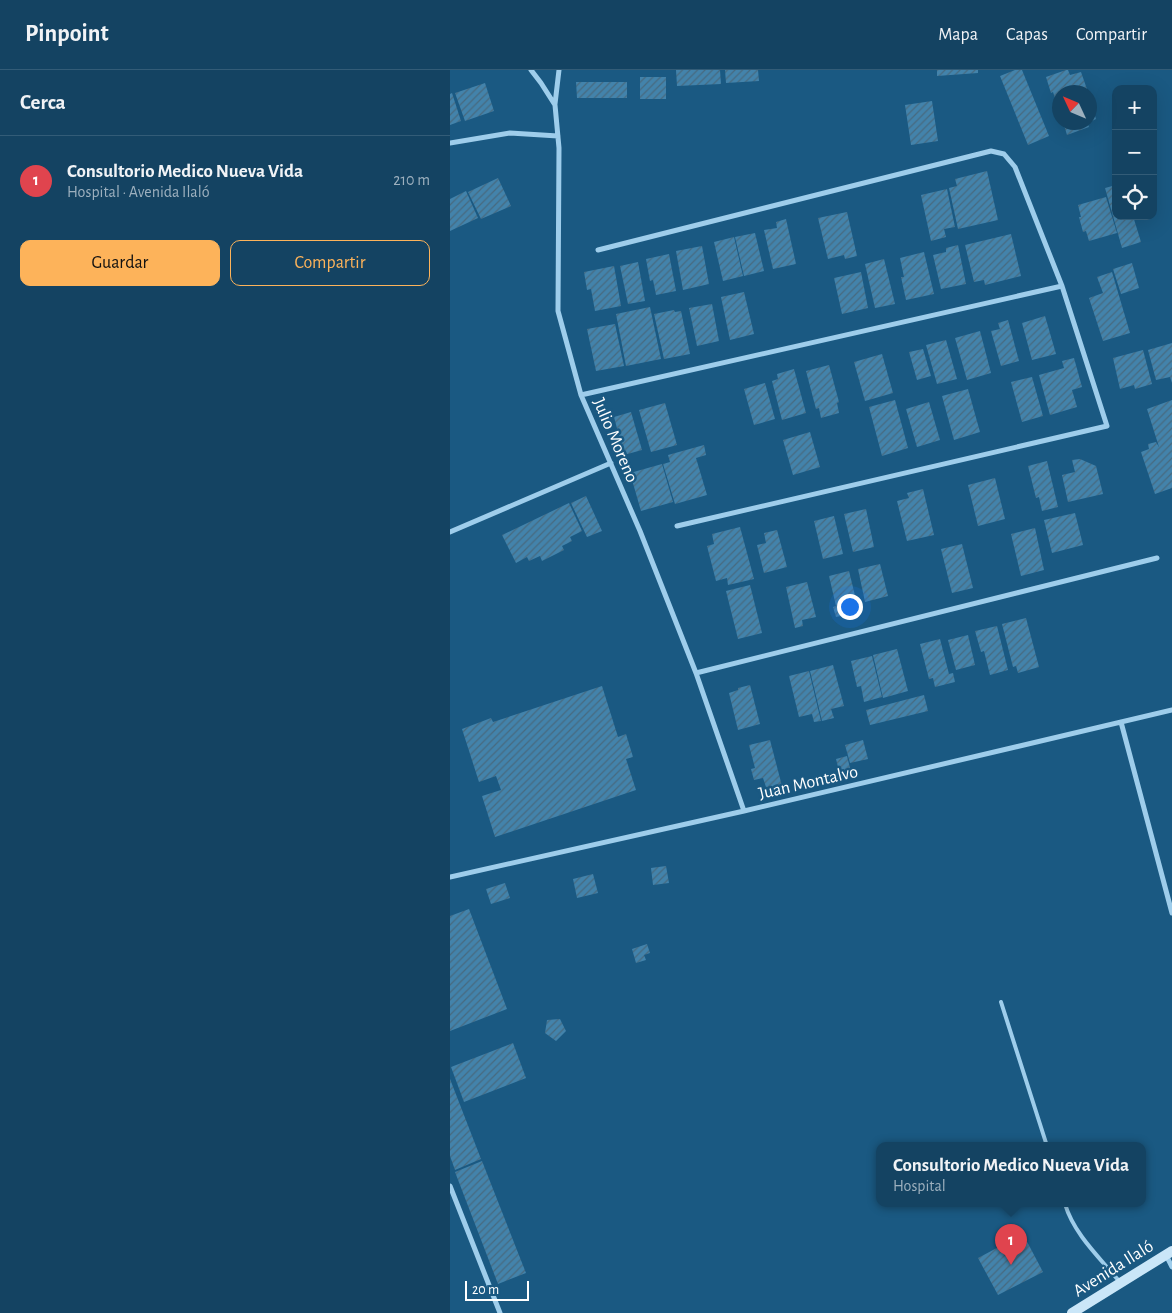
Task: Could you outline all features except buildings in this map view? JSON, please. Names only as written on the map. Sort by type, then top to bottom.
[{"type":"main road","name":"Avenida Ilaló","points":[[1072,1313],[1169,1253]]},
{"type":"street","name":"Julio Moreno","points":[[530,70],[555,105],[558,136],[558,311],[581,394],[640,531],[696,673],[744,811]]},
{"type":"street","points":[[555,105],[559,70]]},
{"type":"street","points":[[450,143],[510,133],[558,136]]},
{"type":"street","points":[[598,250],[991,152],[1004,154],[1015,167],[1062,286],[1107,426],[677,526]]},
{"type":"street","points":[[581,394],[1062,286]]},
{"type":"street","points":[[450,532],[611,463]]},
{"type":"street","points":[[696,673],[1157,558]]},
{"type":"street","name":"Juan Montalvo","points":[[450,877],[744,811],[1172,710]]},
{"type":"street","points":[[1121,722],[1172,913]]},
{"type":"street","points":[[450,1186],[500,1313]]},
{"type":"street","points":[[1169,1253],[1172,1268]]},
{"type":"lane","points":[[1001,1002],[1046,1142]]},
{"type":"lane","points":[[1066,1207],[1082,1237],[1121,1283]]},
{"type":"place","name":"Consultorio Medico Nueva Vida","points":[[1011,1265]]}]
